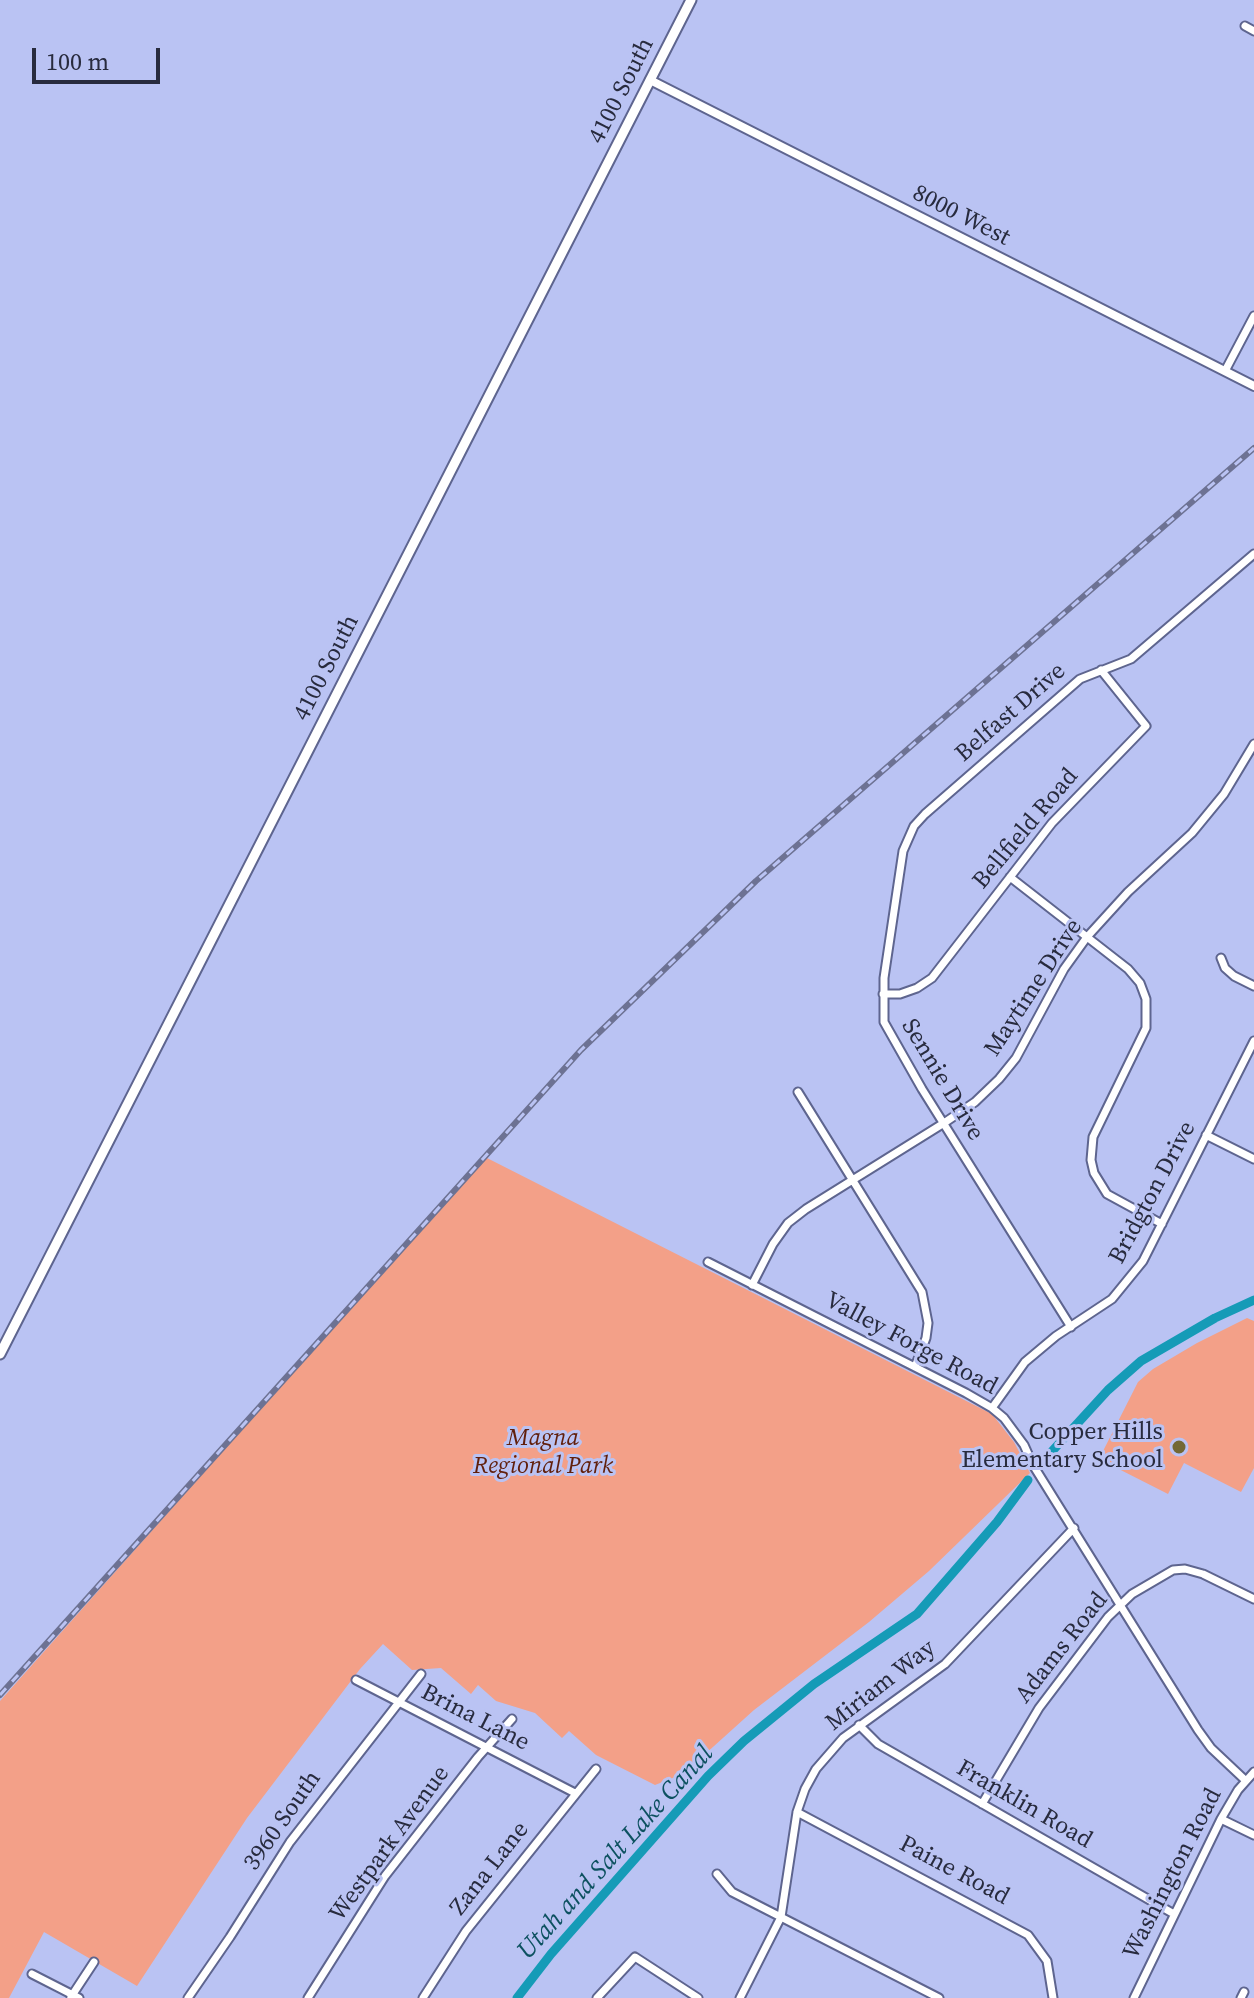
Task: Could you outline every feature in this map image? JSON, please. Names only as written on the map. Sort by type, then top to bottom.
[{"type":"main road","name":"4100 South","points":[[0,1354],[691,0]]},
{"type":"street","points":[[1245,26],[1254,31]]},
{"type":"street","name":"8000 West","points":[[650,80],[1254,386]]},
{"type":"street","points":[[1225,371],[1254,316]]},
{"type":"street","name":"Belfast Drive","points":[[914,826],[1080,679],[1131,659],[1254,554]]},
{"type":"street","name":"Bellfield Road","points":[[883,994],[900,994],[932,978],[1060,813],[1146,726],[1101,670]]},
{"type":"street","name":"Maytime Drive","points":[[752,1285],[773,1244],[788,1223],[975,1102],[999,1079],[1030,1035],[1064,969],[1087,937],[1192,833],[1224,794],[1254,744]]},
{"type":"street","name":"Sennie Drive","points":[[914,826],[903,851],[883,994],[882,1010],[889,1033],[1071,1327]]},
{"type":"street","points":[[1010,877],[1128,969],[1140,983],[1148,1013],[1146,1028],[1093,1137],[1091,1160],[1094,1173],[1107,1194],[1162,1224]]},
{"type":"street","points":[[1221,958],[1225,968],[1234,976],[1254,986]]},
{"type":"street","name":"Bridgton Drive","points":[[992,1408],[1025,1362],[1112,1299],[1143,1261],[1254,1041]]},
{"type":"street","points":[[798,1092],[922,1292],[928,1323],[915,1367]]},
{"type":"street","points":[[1206,1135],[1254,1159]]},
{"type":"street","name":"Valley Forge Road","points":[[708,1262],[992,1408],[1014,1431],[1198,1730],[1211,1748],[1245,1780]]},
{"type":"street","name":"Miriam Way","points":[[740,1998],[781,1917],[797,1812],[816,1769],[843,1738],[945,1664],[1074,1528]]},
{"type":"street","name":"Adams Road","points":[[982,1804],[1039,1708],[1121,1604],[1157,1578],[1173,1570],[1185,1569],[1203,1574],[1254,1599]]},
{"type":"street","name":"3960 South","points":[[188,1998],[290,1842],[421,1674]]},
{"type":"street","name":"Brina Lane","points":[[356,1680],[575,1793]]},
{"type":"street","name":"Westpark Avenue","points":[[308,1998],[385,1876],[512,1719]]},
{"type":"street","name":"Franklin Road","points":[[859,1725],[878,1744],[1174,1914]]},
{"type":"street","name":"Zana Lane","points":[[423,1998],[466,1931],[596,1769]]},
{"type":"street","name":"Washington Road","points":[[1134,1998],[1221,1819],[1245,1780],[1254,1772]]},
{"type":"street","name":"Paine Road","points":[[797,1812],[1028,1935],[1047,1961],[1053,1998]]},
{"type":"street","points":[[1221,1819],[1254,1835]]},
{"type":"street","points":[[717,1874],[732,1892],[939,1998]]},
{"type":"street","points":[[597,1998],[635,1957],[698,1998]]},
{"type":"street","points":[[32,1974],[74,1997],[94,1962]]},
{"type":"green space","name":"Magna Regional Park","points":[[485,1157],[992,1414],[1014,1442],[1030,1473],[929,1571],[869,1622],[754,1710],[683,1774],[655,1785],[596,1755],[569,1731],[562,1738],[535,1713],[496,1701],[478,1685],[471,1694],[441,1668],[412,1670],[383,1644],[360,1669],[247,1818],[137,1986],[44,1932],[9,1998],[0,1998],[0,1701]]},
{"type":"green space","name":"Copper Hills Elementary School","points":[[1247,1318],[1254,1321],[1254,1468],[1241,1492],[1184,1463],[1168,1494],[1099,1459],[1138,1382],[1153,1369],[1197,1343]]},
{"type":"waterway","name":"Utah and Salt Lake Canal","points":[[1044,1460],[1108,1390],[1141,1361],[1215,1318],[1254,1300]]},
{"type":"waterway","name":"Utah and Salt Lake Canal","points":[[517,1998],[551,1954],[708,1776],[744,1741],[814,1684],[917,1614],[997,1522],[1028,1480]]},
{"type":"railway","points":[[0,1695],[581,1050],[756,881],[1254,448]]},
{"type":"place","name":"Copper Hills Elementary School","points":[[1179,1447]]}]
